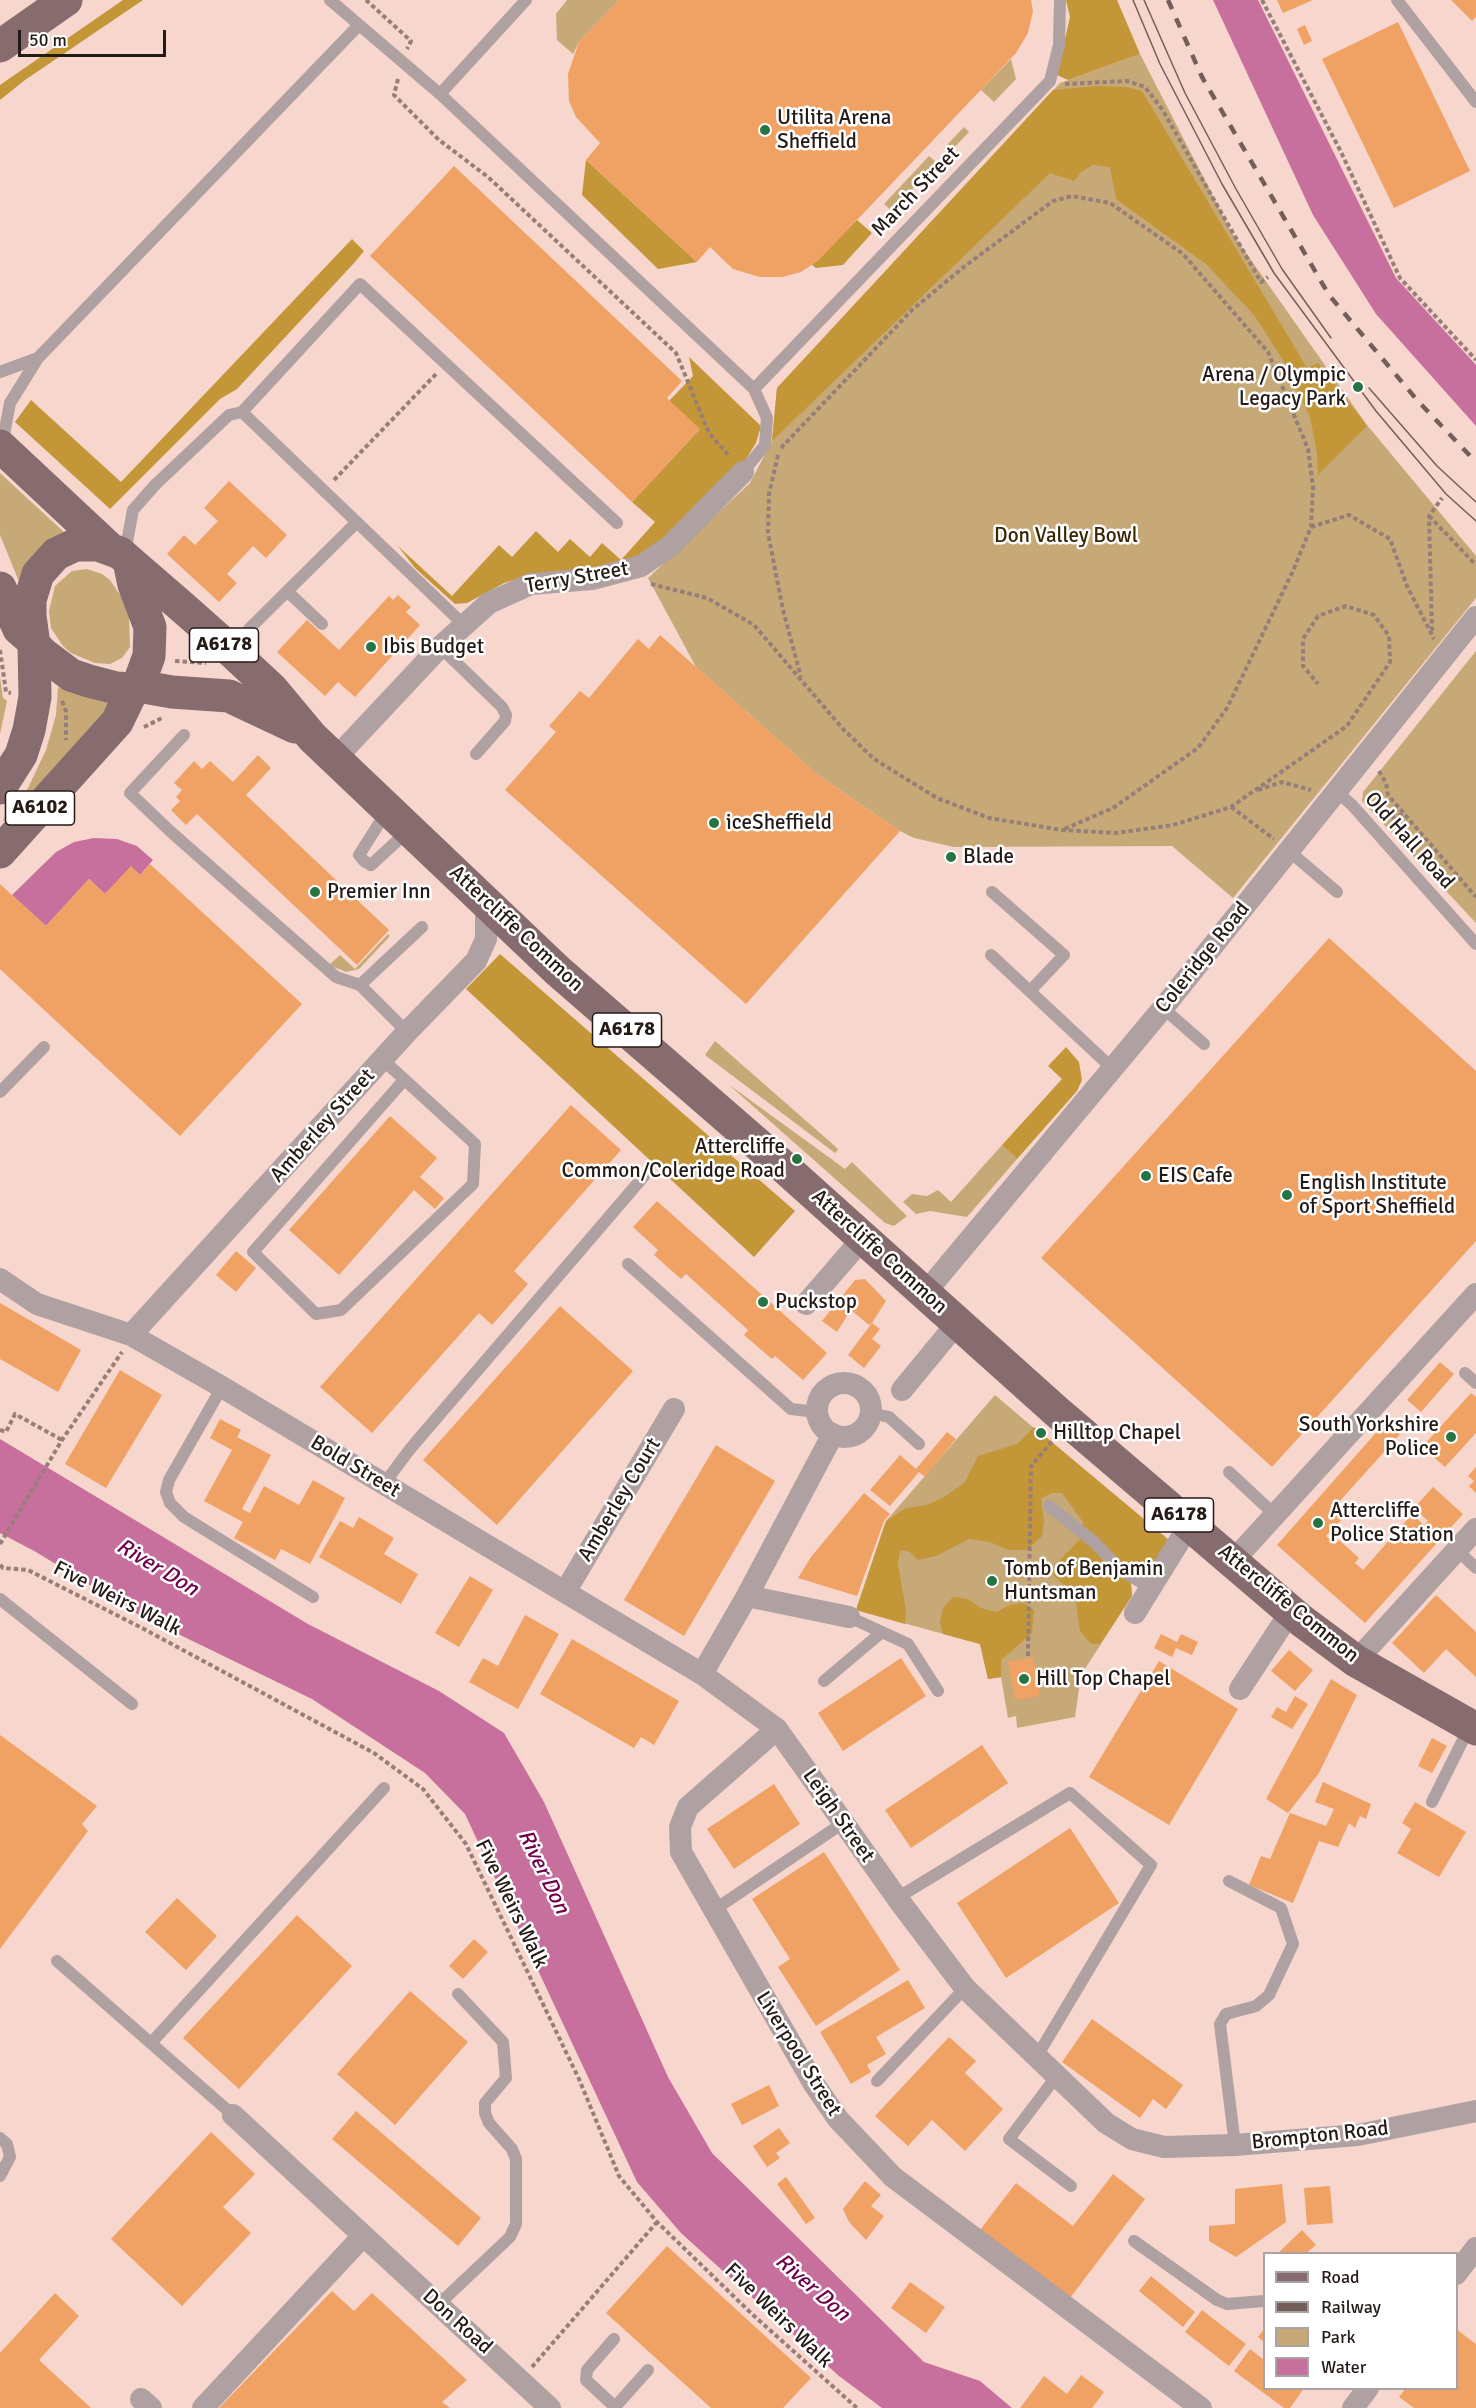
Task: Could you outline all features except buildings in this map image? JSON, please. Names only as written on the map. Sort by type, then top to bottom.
[{"type":"main road","points":[[0,46],[66,0]]},
{"type":"main road","name":"Attercliffe Common","points":[[1,447],[119,554],[237,638],[272,689],[312,737],[486,904],[558,971],[1068,1421],[1291,1611],[1356,1661],[1473,1727]]},
{"type":"main road","points":[[34,643],[30,600],[38,574],[49,560],[65,548],[85,544],[119,554],[150,627],[149,656],[136,687]]},
{"type":"main road","name":"A6178","points":[[0,588],[20,628],[52,663],[71,675],[116,688],[136,687]]},
{"type":"main road","name":"A6102","points":[[0,788],[21,755],[35,697],[34,643]]},
{"type":"main road","name":"Attercliffe Common","points":[[136,687],[172,692],[219,694],[238,698],[312,737]]},
{"type":"main road","name":"A6102","points":[[0,852],[117,722],[136,687]]},
{"type":"street","name":"Terry Street","points":[[335,759],[440,647],[463,624],[495,598],[522,586],[592,579],[641,566],[670,546],[743,472]]},
{"type":"street","name":"Coleridge Road","points":[[925,1293],[1162,1008],[1476,617]]},
{"type":"street","name":"Amberley Street","points":[[131,1335],[406,1032],[476,961],[486,939],[486,904]]},
{"type":"street","points":[[806,1304],[863,1238]]},
{"type":"street","name":"Bold Street","points":[[0,1279],[37,1304],[131,1335],[702,1674]]},
{"type":"street","points":[[1233,1562],[1274,1514],[1476,1294]]},
{"type":"street","points":[[902,1390],[958,1322]]},
{"type":"street","points":[[846,1382],[862,1389],[871,1404],[872,1413],[865,1428],[850,1437],[833,1434],[825,1429],[817,1412],[822,1394],[828,1388],[846,1382]]},
{"type":"street","name":"Amberley Court","points":[[565,1592],[674,1409]]},
{"type":"street","points":[[702,1674],[747,1596],[833,1434]]},
{"type":"street","points":[[1135,1612],[1190,1524]]},
{"type":"street","points":[[1356,1661],[1476,1529]]},
{"type":"street","points":[[747,1596],[849,1617]]},
{"type":"street","points":[[1240,1689],[1291,1611]]},
{"type":"street","name":"Leigh Street","points":[[702,1674],[777,1729],[897,1898],[965,1988],[1106,2123],[1132,2139],[1164,2147]]},
{"type":"street","name":"Liverpool Street","points":[[777,1729],[688,1808],[680,1827],[681,1852],[826,2102],[838,2119],[893,2177],[1202,2408]]},
{"type":"street","name":"Brompton Road","points":[[1164,2147],[1235,2145],[1358,2135],[1476,2111]]},
{"type":"street","name":"Don Road","points":[[233,2115],[550,2408]]},
{"type":"street","points":[[203,2408],[363,2236]]},
{"type":"street","points":[[1458,2271],[1476,2248]]},
{"type":"street","points":[[1353,2408],[1366,2390]]},
{"type":"lane","points":[[330,0],[440,94],[754,389],[766,418],[765,445],[743,472]]},
{"type":"lane","points":[[440,94],[525,0]]},
{"type":"lane","name":"March Street","points":[[754,389],[1050,81],[1059,45],[1060,0]]},
{"type":"lane","points":[[1397,0],[1476,102]]},
{"type":"lane","points":[[1,447],[10,403],[38,358],[358,26]]},
{"type":"lane","points":[[119,554],[127,542],[133,510],[155,485],[229,415],[242,412],[360,284],[616,523]]},
{"type":"lane","points":[[0,372],[38,358]]},
{"type":"lane","points":[[242,412],[463,624]]},
{"type":"lane","points":[[237,638],[288,592],[357,522]]},
{"type":"lane","points":[[288,592],[322,624]]},
{"type":"lane","points":[[440,647],[502,707],[506,715],[505,721],[476,754]]},
{"type":"lane","points":[[184,735],[130,793],[336,977],[360,985],[406,1032]]},
{"type":"lane","name":"Old Hall Road","points":[[1336,791],[1352,805],[1476,944]]},
{"type":"lane","points":[[399,819],[363,862],[399,819]]},
{"type":"lane","points":[[1289,851],[1337,892]]},
{"type":"lane","points":[[992,892],[1064,954],[1030,991]]},
{"type":"lane","points":[[360,985],[422,927]]},
{"type":"lane","points":[[991,955],[1112,1068]]},
{"type":"lane","points":[[1162,1008],[1204,1044]]},
{"type":"lane","points":[[0,1092],[44,1047]]},
{"type":"lane","points":[[383,1060],[475,1144],[473,1184],[341,1310],[315,1314],[253,1252],[404,1080]]},
{"type":"lane","points":[[384,1484],[410,1449],[644,1176]]},
{"type":"lane","points":[[628,1264],[791,1409],[817,1412]]},
{"type":"lane","points":[[1465,1373],[1476,1383]]},
{"type":"lane","points":[[222,1387],[169,1480],[166,1492],[171,1503],[184,1517],[313,1597]]},
{"type":"lane","points":[[872,1413],[889,1417],[919,1444]]},
{"type":"lane","points":[[1229,1472],[1274,1514]]},
{"type":"lane","points":[[1049,1506],[1094,1542],[1122,1570],[1150,1588]]},
{"type":"lane","points":[[1457,1550],[1476,1568]]},
{"type":"lane","points":[[0,1599],[132,1704]]},
{"type":"lane","points":[[849,1617],[908,1644],[938,1691]]},
{"type":"lane","points":[[824,1681],[882,1632]]},
{"type":"lane","points":[[1432,1802],[1473,1727]]},
{"type":"lane","points":[[151,2043],[384,1788]]},
{"type":"lane","points":[[897,1898],[1070,1793],[1151,1865],[1036,2058]]},
{"type":"lane","points":[[714,1910],[843,1823]]},
{"type":"lane","points":[[1229,1881],[1281,1908],[1293,1944],[1269,1995],[1256,2006],[1226,2014],[1221,2024],[1235,2145]]},
{"type":"lane","points":[[57,1961],[233,2115]]},
{"type":"lane","points":[[878,2081],[965,1988]]},
{"type":"lane","points":[[438,2305],[510,2237],[516,2224],[516,2159],[512,2150],[489,2123],[485,2113],[485,2103],[506,2078],[503,2042],[458,1994]]},
{"type":"lane","points":[[1056,2077],[1009,2139],[1071,2186]]},
{"type":"lane","points":[[0,2138],[7,2144],[10,2157],[0,2176]]},
{"type":"lane","points":[[1134,2241],[1217,2300],[1227,2304],[1263,2301]]},
{"type":"lane","points":[[614,2339],[587,2370],[586,2380],[616,2408],[648,2370]]},
{"type":"path","points":[[366,0],[411,41],[401,62],[394,95],[439,140],[488,177],[676,353],[709,433],[743,472]]},
{"type":"path","points":[[1262,0],[1341,152],[1400,278],[1476,360]]},
{"type":"path","points":[[1050,81],[1074,85],[1127,81],[1145,87],[1162,110],[1261,282],[1268,277]]},
{"type":"path","points":[[801,677],[783,610],[768,533],[769,494],[780,449],[912,310],[965,266],[1053,201],[1072,196],[1110,203],[1183,254],[1268,352],[1308,449],[1313,487],[1311,527],[1227,708],[1198,748],[1113,808],[1062,830]]},
{"type":"path","points":[[324,490],[446,364]]},
{"type":"path","points":[[1432,634],[1430,516],[1442,498]]},
{"type":"path","points":[[1311,527],[1349,514],[1390,539],[1407,586],[1444,658]]},
{"type":"path","points":[[1430,516],[1476,565]]},
{"type":"path","points":[[647,584],[707,598],[754,625],[801,677],[843,729],[874,759],[937,798],[989,818],[1062,830],[1116,833],[1173,825],[1231,807],[1253,792],[1347,726],[1390,662],[1389,636],[1374,615],[1346,606],[1318,616],[1303,639],[1303,666],[1318,684]]},
{"type":"path","points":[[172,692],[175,660],[209,663],[237,638]]},
{"type":"path","points":[[35,697],[57,698],[64,703],[67,746],[80,764]]},
{"type":"path","points":[[1364,759],[1379,771],[1386,783],[1388,795],[1476,897]]},
{"type":"path","points":[[1253,792],[1282,782],[1314,791],[1336,791]]},
{"type":"path","points":[[1231,807],[1289,851]]},
{"type":"path","points":[[0,1544],[62,1440],[131,1335]]},
{"type":"path","points":[[0,1430],[6,1432],[15,1414],[62,1440]]},
{"type":"path","points":[[1028,1656],[1031,1467],[1068,1421]]},
{"type":"path","name":"Five Weirs Walk","points":[[0,1565],[3,1568],[28,1570],[142,1628],[374,1753],[423,1789],[465,1844],[579,2079],[619,2176],[657,2222],[752,2314],[857,2408]]},
{"type":"path","points":[[520,2380],[657,2222]]},
{"type":"green space","points":[[567,0],[619,0],[579,42],[573,54],[557,40],[556,14]]},
{"type":"green space","name":"Don Valley Bowl","points":[[1140,54],[1232,233],[1367,425],[1476,556],[1476,598],[1233,898],[1172,846],[954,847],[914,838],[900,831],[819,776],[696,667],[648,578],[750,483],[772,441],[777,388],[1060,83]]},
{"type":"green space","points":[[1011,59],[1016,79],[994,102],[981,90]]},
{"type":"green space","points":[[964,127],[969,132],[949,153],[944,148]]},
{"type":"green space","points":[[929,156],[937,163],[892,211],[884,204]]},
{"type":"green space","points":[[0,473],[66,534],[20,584],[0,535]]},
{"type":"green space","points":[[87,569],[102,574],[110,580],[122,598],[129,616],[130,647],[122,658],[110,664],[95,663],[71,653],[63,646],[51,628],[49,611],[55,586],[72,571]]},
{"type":"green space","points":[[1476,651],[1476,923],[1362,801],[1363,792]]},
{"type":"green space","points":[[0,677],[3,698],[7,701],[0,734]]},
{"type":"green space","points":[[58,687],[108,703],[107,711],[7,823],[3,820],[27,790],[46,750],[56,715]]},
{"type":"green space","points":[[388,934],[390,936],[359,969],[346,972],[329,965],[340,955],[355,969]]},
{"type":"green space","points":[[715,1041],[838,1150],[835,1153],[705,1055]]},
{"type":"green space","points":[[728,1084],[845,1169],[852,1162],[907,1216],[894,1226],[885,1223]]},
{"type":"green space","points":[[1002,1145],[1017,1159],[967,1217],[930,1211],[916,1214],[903,1202],[912,1194],[927,1196],[938,1190],[951,1202]]},
{"type":"green space","points":[[995,1395],[1054,1445],[1149,1570],[1138,1572],[1134,1578],[1131,1583],[1132,1596],[1081,1675],[1075,1717],[1017,1728],[1016,1716],[1008,1718],[1001,1677],[988,1679],[980,1644],[856,1610],[886,1521]]},
{"type":"shaded area","points":[[123,0],[143,0],[25,80],[0,100],[0,85]]},
{"type":"shaded area","points":[[1066,0],[1117,0],[1140,54],[1068,80],[1057,75],[1070,17]]},
{"type":"shaded area","points":[[1096,86],[1127,87],[1142,91],[1307,368],[1318,363],[1367,426],[1318,475],[1317,453],[1310,417],[1283,360],[1254,315],[1206,264],[1116,199],[1110,167],[1093,165],[1081,172],[1074,181],[1050,173],[772,441],[777,388],[1053,90]]},
{"type":"shaded area","points":[[586,160],[697,262],[658,269],[582,195]]},
{"type":"shaded area","points":[[857,220],[872,233],[843,265],[816,268],[812,265]]},
{"type":"shaded area","points":[[352,239],[364,251],[355,262],[237,389],[220,399],[110,509],[15,422],[31,400],[121,482]]},
{"type":"shaded area","points":[[689,357],[761,426],[756,443],[735,477],[655,553],[625,569],[526,576],[504,583],[467,603],[455,604],[415,568],[398,546],[452,596],[499,545],[512,557],[536,531],[558,552],[570,539],[590,557],[602,543],[621,560],[655,522],[632,502],[699,430],[669,401],[693,376]]},
{"type":"shaded area","points":[[500,954],[795,1211],[754,1257],[466,989]]},
{"type":"shaded area","points":[[1066,1047],[1079,1062],[1082,1080],[1077,1091],[1017,1159],[1002,1145],[1062,1079],[1048,1066]]},
{"type":"shaded area","points":[[1034,1427],[1169,1540],[1149,1570],[1138,1572],[1134,1578],[1131,1583],[1132,1596],[1100,1644],[1091,1644],[1080,1631],[1076,1602],[1070,1591],[1053,1575],[1056,1564],[1082,1537],[1083,1522],[1062,1493],[1052,1493],[1041,1498],[1044,1521],[1042,1536],[1027,1550],[1008,1550],[990,1542],[969,1539],[936,1556],[918,1560],[910,1552],[900,1550],[898,1564],[906,1611],[905,1624],[856,1610],[886,1521],[906,1508],[926,1505],[943,1498],[965,1482],[978,1456],[1017,1444]]},
{"type":"shaded area","points":[[953,1597],[968,1599],[981,1608],[996,1612],[1010,1605],[1024,1603],[1034,1610],[1032,1633],[1001,1660],[1001,1677],[988,1679],[980,1644],[943,1634],[940,1622],[943,1608]]},
{"type":"water","points":[[1213,0],[1258,0],[1396,278],[1476,365],[1476,426],[1376,314],[1313,215]]},
{"type":"water","points":[[94,838],[117,839],[137,846],[153,860],[140,875],[131,867],[105,894],[89,879],[46,926],[12,895],[56,852],[74,842]]},
{"type":"water","name":"River Don","points":[[0,1439],[308,1624],[439,1691],[504,1733],[544,1802],[668,2077],[712,2153],[924,2362],[980,2381],[1012,2408],[882,2408],[839,2376],[681,2233],[637,2182],[465,1814],[425,1773],[312,1699],[139,1615],[36,1552],[0,1533]]},
{"type":"tram line","points":[[1133,0],[1160,64],[1222,184],[1274,273],[1376,411],[1446,494],[1476,521]]},
{"type":"tram line","points":[[1144,0],[1185,93],[1236,189],[1282,269],[1331,338]]},
{"type":"tram line","points":[[1369,388],[1437,466],[1476,502]]},
{"type":"railway","points":[[1168,0],[1202,77],[1329,295],[1417,400],[1476,462]]},
{"type":"place","name":"Utilita Arena Sheffield","points":[[765,130]]},
{"type":"place","name":"Arena / Olympic Legacy Park","points":[[1358,387]]},
{"type":"place","name":"Ibis Budget","points":[[371,647]]},
{"type":"place","name":"iceSheffield","points":[[714,823]]},
{"type":"place","name":"Blade","points":[[951,857]]},
{"type":"place","name":"Premier Inn","points":[[315,892]]},
{"type":"place","name":"Attercliffe Common/Coleridge Road","points":[[797,1159]]},
{"type":"place","name":"EIS Cafe","points":[[1146,1176]]},
{"type":"place","name":"English Institute of Sport Sheffield","points":[[1287,1195]]},
{"type":"place","name":"Puckstop","points":[[763,1302]]},
{"type":"place","name":"Hilltop Chapel","points":[[1041,1433]]},
{"type":"place","name":"South Yorkshire Police","points":[[1451,1437]]},
{"type":"place","name":"Attercliffe Police Station","points":[[1318,1523]]},
{"type":"place","name":"Tomb of Benjamin Huntsman","points":[[992,1581]]},
{"type":"place","name":"Hill Top Chapel","points":[[1024,1679]]}]
